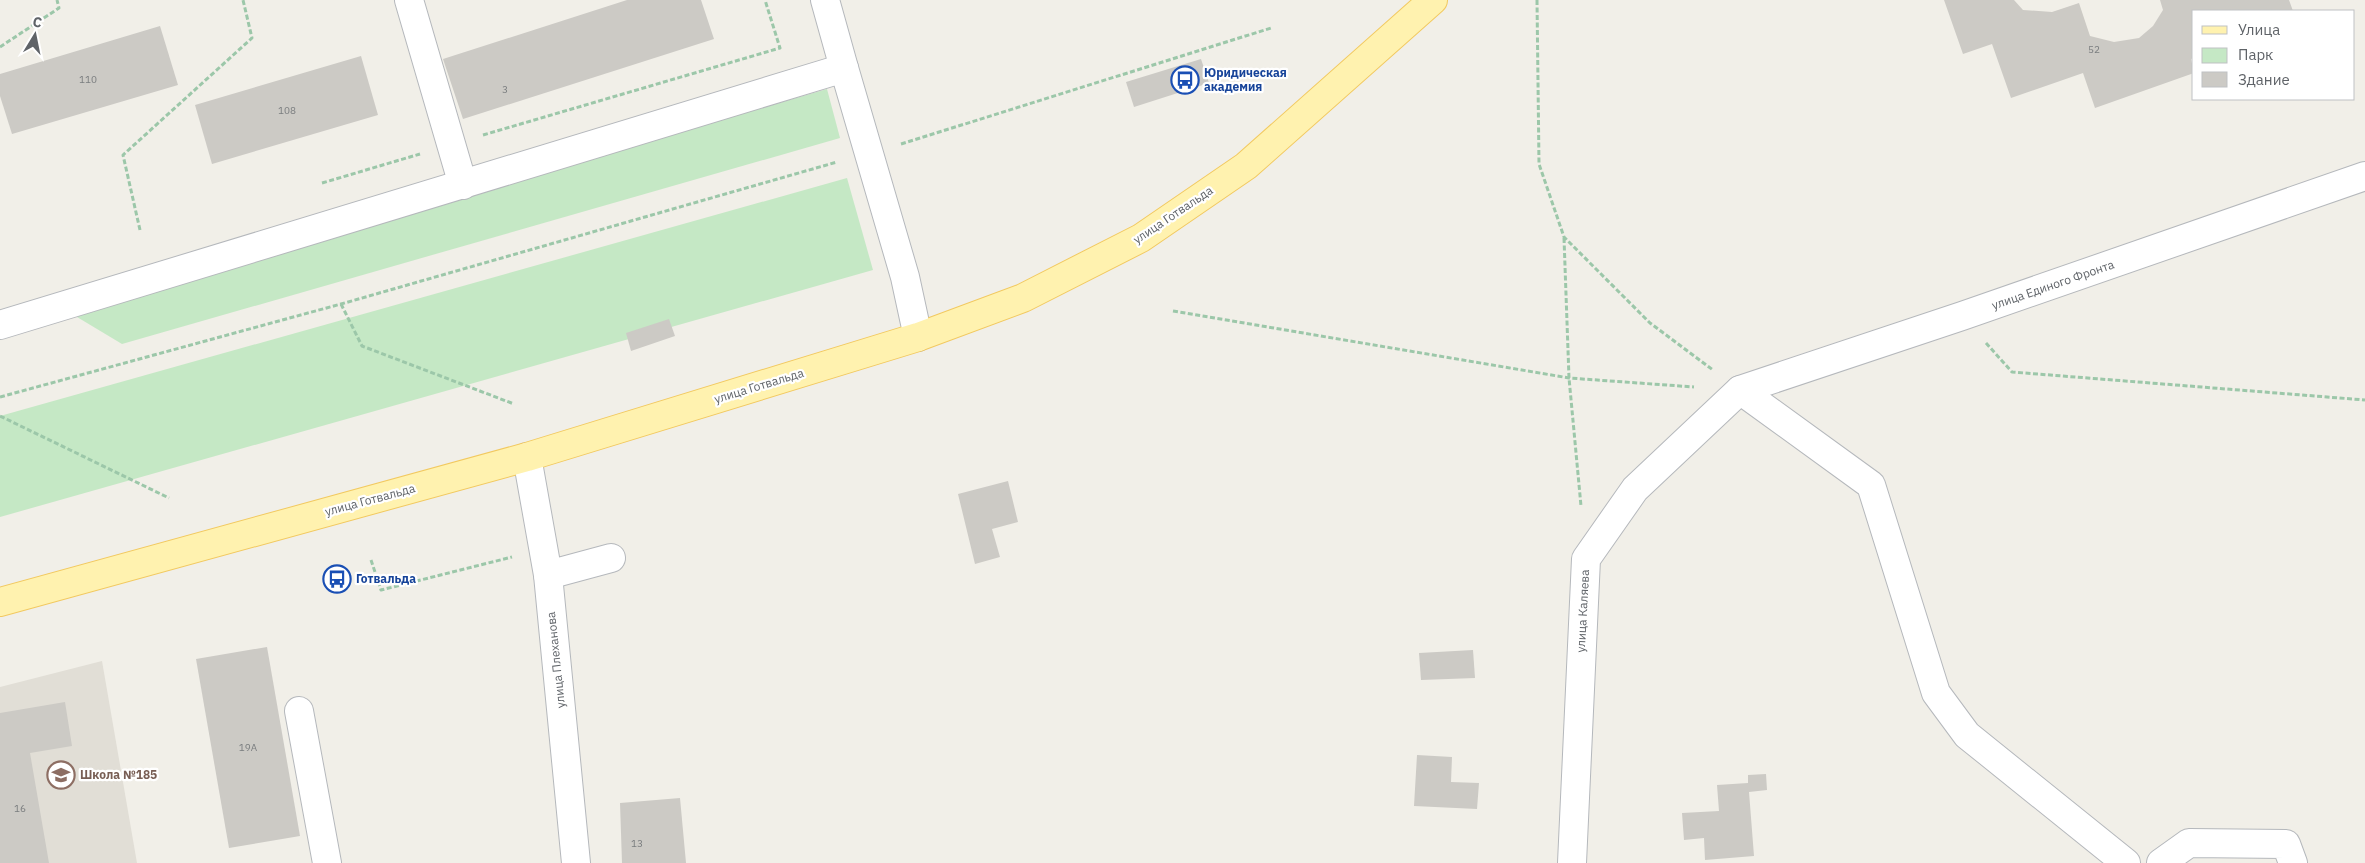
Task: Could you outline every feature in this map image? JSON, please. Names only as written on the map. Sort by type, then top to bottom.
[{"type":"main road","name":"улица Готвальда","points":[[0,602],[527,457],[918,337],[1024,298],[1141,238],[1246,166],[1433,0]]},
{"type":"street","points":[[409,0],[463,185]]},
{"type":"street","points":[[825,0],[905,278],[918,337]]},
{"type":"street","points":[[0,325],[844,68]]},
{"type":"street","name":"улица Единого Фронта","points":[[1740,390],[1962,316],[2365,176]]},
{"type":"street","points":[[1740,390],[1872,485],[1936,693],[1967,735],[2126,863]]},
{"type":"street","name":"улица Каляева","points":[[1572,863],[1586,559],[1635,489],[1740,390]]},
{"type":"street","name":"улица Плеханова","points":[[527,457],[546,562],[576,863]]},
{"type":"street","points":[[546,562],[611,558]]},
{"type":"street","points":[[299,710],[328,863]]},
{"type":"street","points":[[2161,863],[2189,843],[2286,844],[2293,863]]},
{"type":"path","points":[[0,47],[59,8],[57,0]]},
{"type":"path","points":[[140,230],[124,155],[252,38],[243,0]]},
{"type":"path","points":[[322,183],[780,48],[765,0]]},
{"type":"path","points":[[1537,0],[1539,164],[1564,237],[1569,378],[1586,559]]},
{"type":"path","points":[[0,397],[341,304],[868,154],[1270,28]]},
{"type":"path","points":[[1564,237],[1650,323],[1740,390]]},
{"type":"path","points":[[341,304],[362,346],[514,404]]},
{"type":"path","points":[[1173,311],[1569,378],[1740,390]]},
{"type":"path","points":[[1962,316],[2012,372],[2365,400]]},
{"type":"path","points":[[0,416],[169,498]]},
{"type":"path","points":[[371,560],[381,590],[546,562]]},
{"type":"shaded area","name":"Школа №185","points":[[102,661],[137,863],[0,863],[0,687]]},
{"type":"green space","points":[[827,89],[840,138],[122,344],[67,311]]},
{"type":"green space","points":[[847,178],[873,270],[0,517],[0,416]]},
{"type":"building","points":[[627,0],[701,0],[714,39],[463,119],[443,59]]},
{"type":"building","points":[[1944,0],[2014,0],[2023,10],[2052,12],[2079,3],[2090,36],[2114,42],[2139,38],[2153,26],[2163,10],[2160,0],[2289,0],[2293,10],[2192,10],[2192,74],[2095,108],[2083,73],[2011,98],[1992,44],[1963,54]]},
{"type":"building","points":[[160,26],[178,85],[12,134],[0,96],[0,74]]},
{"type":"building","points":[[361,56],[378,115],[212,164],[195,105]]},
{"type":"building","points":[[1201,59],[1209,83],[1134,107],[1126,82]]},
{"type":"building","points":[[669,319],[675,336],[631,351],[626,333]]},
{"type":"building","points":[[1008,481],[1018,522],[992,529],[1000,557],[975,564],[958,494]]},
{"type":"building","points":[[267,647],[300,836],[229,848],[196,659]]},
{"type":"building","points":[[1473,650],[1475,678],[1421,680],[1419,653]]},
{"type":"building","points":[[65,702],[72,746],[30,753],[49,863],[0,863],[0,713]]},
{"type":"building","points":[[1417,755],[1452,757],[1451,782],[1479,783],[1477,809],[1414,806]]},
{"type":"building","points":[[1766,774],[1767,790],[1749,792],[1754,856],[1705,860],[1704,838],[1684,840],[1682,813],[1719,811],[1717,785],[1748,783],[1748,775]]},
{"type":"building","points":[[680,798],[686,863],[622,863],[620,803]]},
{"type":"place","name":"Юридическая академия","points":[[1185,80]]},
{"type":"place","name":"Готвальда","points":[[337,579]]},
{"type":"place","name":"Школа №185","points":[[61,775]]}]
